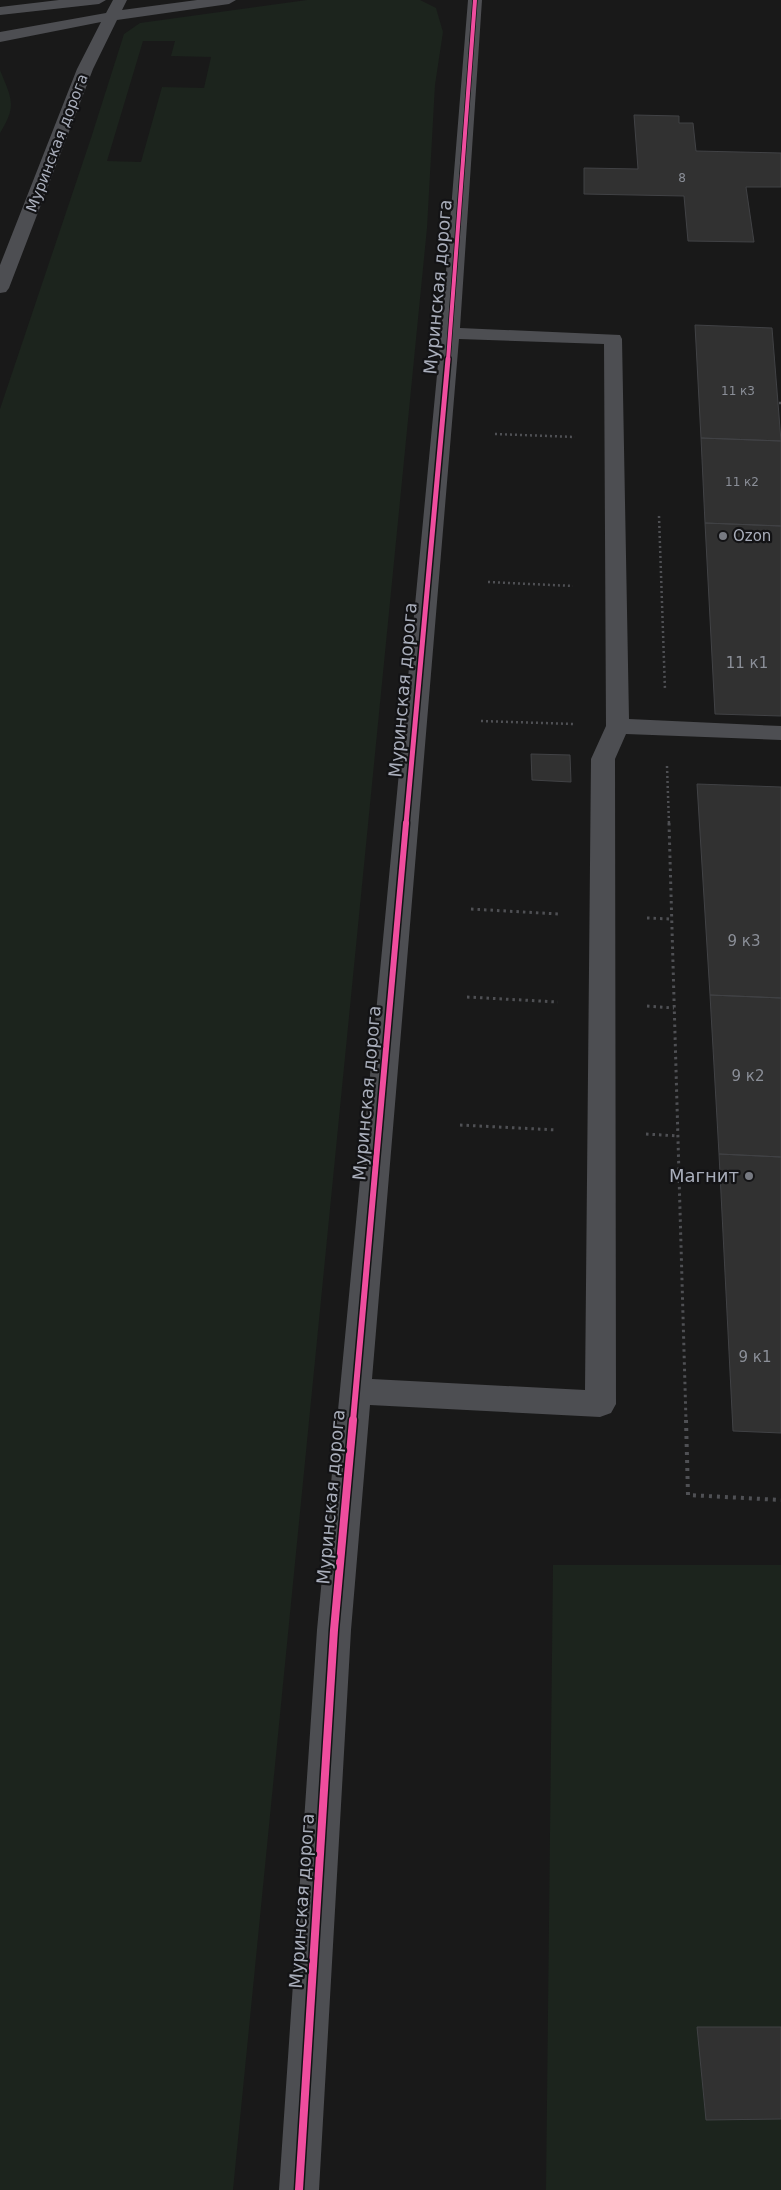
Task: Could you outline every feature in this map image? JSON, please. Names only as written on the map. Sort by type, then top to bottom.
[{"type":"street","points":[[0,11],[99,0]]},
{"type":"street","name":"Муринская дорога","points":[[0,288],[85,69],[120,0]]},
{"type":"street","points":[[0,37],[112,16],[229,0]]},
{"type":"street","name":"Муринская дорога","points":[[299,2190],[334,1630],[450,333],[475,0]]},
{"type":"street","points":[[356,1391],[600,1404],[604,759],[618,726],[613,339],[450,333]]},
{"type":"street","points":[[618,726],[781,733]]},
{"type":"path","points":[[659,509],[688,1495],[781,1500]]},
{"type":"path","points":[[481,721],[618,726]]},
{"type":"shaded area","points":[[307,0],[420,0],[436,8],[443,32],[435,85],[427,228],[233,2190],[0,2190],[0,409],[124,34],[140,23]],"holes":[[[143,41],[175,41],[171,56],[211,57],[204,88],[162,87],[141,162],[107,161]]]},
{"type":"shaded area","points":[[0,70],[10,96],[11,109],[0,133]]},
{"type":"shaded area","points":[[553,1565],[781,1565],[781,2190],[546,2190]]},
{"type":"building","points":[[634,115],[679,116],[679,123],[693,123],[696,151],[781,153],[781,187],[746,187],[754,242],[688,241],[684,196],[584,194],[584,168],[638,169]]},
{"type":"building","points":[[695,325],[772,328],[781,441],[701,438]]},
{"type":"building","points":[[701,438],[781,441],[781,526],[705,523]]},
{"type":"building","points":[[705,523],[781,526],[781,716],[715,714]]},
{"type":"building","points":[[531,754],[570,755],[571,782],[532,780]]},
{"type":"building","points":[[697,784],[781,787],[781,998],[710,995]]},
{"type":"building","points":[[710,995],[781,998],[781,1157],[719,1154]]},
{"type":"building","points":[[719,1154],[781,1157],[781,1433],[733,1431]]},
{"type":"building","points":[[697,2027],[781,2027],[781,2119],[706,2120]]},
{"type":"cycle path","points":[[299,2190],[334,1630],[450,333],[475,0]]},
{"type":"place","name":"Ozon","points":[[723,536]]},
{"type":"place","name":"Магнит","points":[[749,1176]]}]
